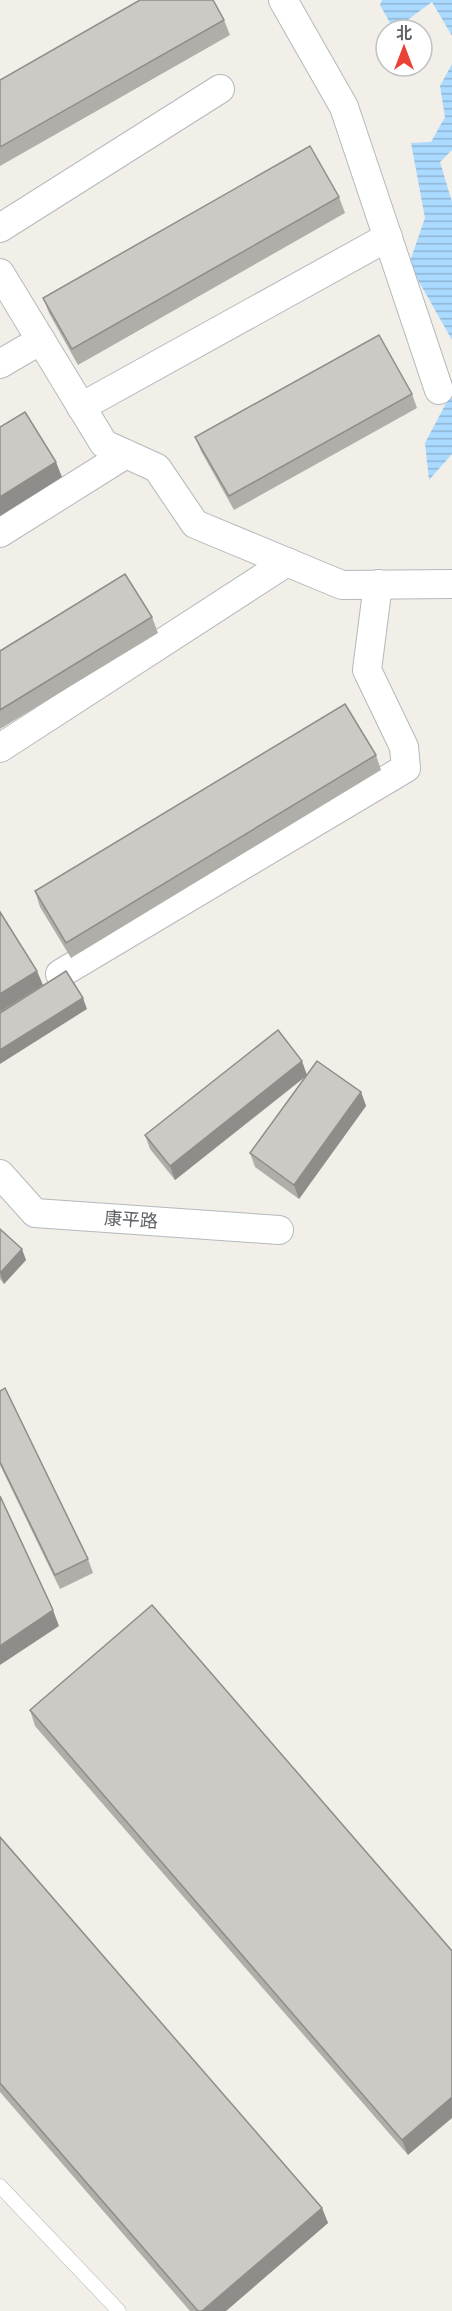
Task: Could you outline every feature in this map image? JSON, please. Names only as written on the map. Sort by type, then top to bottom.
[{"type":"street","points":[[283,0],[344,107],[439,390]]},
{"type":"street","points":[[0,228],[220,89]]},
{"type":"street","points":[[81,407],[388,237]]},
{"type":"street","points":[[0,273],[104,444],[157,468],[195,524],[342,585],[452,584]]},
{"type":"street","points":[[0,364],[41,340]]},
{"type":"street","points":[[0,533],[126,454]]},
{"type":"street","points":[[0,748],[287,562]]},
{"type":"street","points":[[60,974],[406,768],[404,747],[367,670],[378,584]]},
{"type":"street","name":"康平路","points":[[0,1174],[35,1213],[279,1230]]},
{"type":"lane","points":[[0,2186],[119,2311]]},
{"type":"water","points":[[382,0],[452,0],[452,36],[432,2],[410,18],[387,18],[380,5]]},
{"type":"water","points":[[452,64],[452,150],[440,162],[452,202],[452,340],[409,264],[425,218],[411,143],[431,142],[445,117],[440,86]]},
{"type":"water","points":[[452,392],[452,454],[429,480],[425,443]]},
{"type":"building","points":[[140,0],[213,0],[224,20],[0,147],[0,80]]},
{"type":"building","points":[[310,146],[339,197],[72,349],[43,298]]},
{"type":"building","points":[[379,335],[412,394],[229,496],[195,437]]},
{"type":"building","points":[[25,412],[56,462],[0,497],[0,427]]},
{"type":"building","points":[[125,574],[152,617],[0,710],[0,651]]},
{"type":"building","points":[[345,704],[376,755],[66,943],[35,891]]},
{"type":"building","points":[[0,912],[37,971],[0,994]]},
{"type":"building","points":[[66,971],[83,998],[0,1050],[0,1013]]},
{"type":"building","points":[[278,1030],[302,1061],[170,1166],[145,1135]]},
{"type":"building","points":[[317,1061],[361,1092],[294,1185],[250,1153]]},
{"type":"building","points":[[0,1229],[22,1249],[0,1273]]},
{"type":"building","points":[[5,1388],[88,1559],[55,1575],[0,1462],[0,1391]]},
{"type":"building","points":[[0,1496],[53,1610],[0,1646]]},
{"type":"building","points":[[152,1605],[452,1951],[452,2097],[402,2140],[30,1710]]},
{"type":"building","points":[[0,1837],[322,2208],[202,2311],[198,2311],[0,2083]]}]
